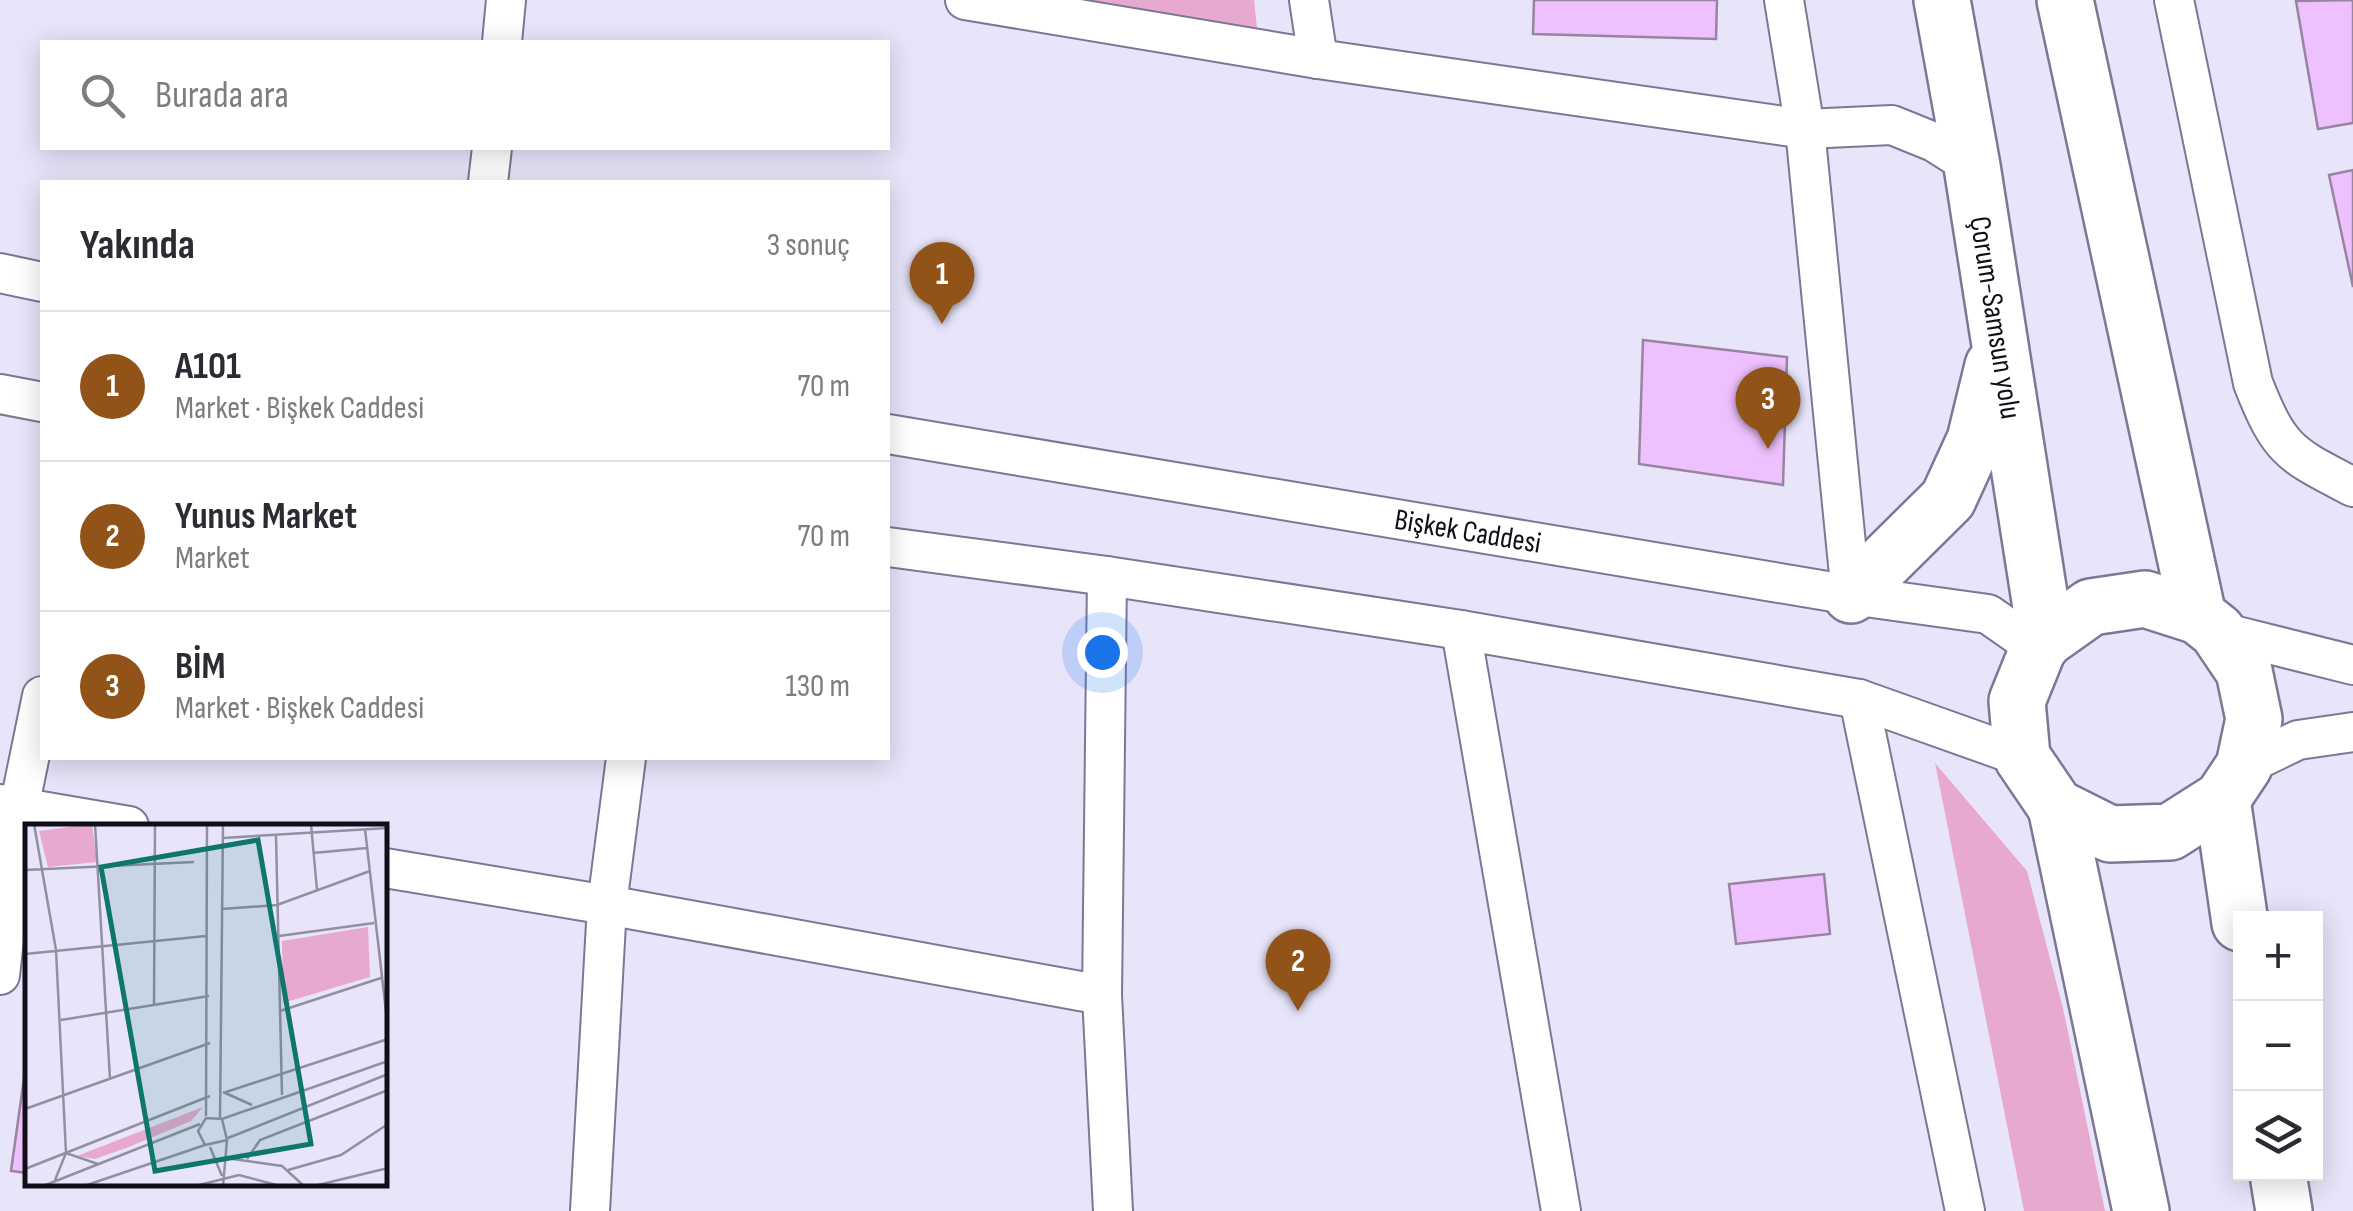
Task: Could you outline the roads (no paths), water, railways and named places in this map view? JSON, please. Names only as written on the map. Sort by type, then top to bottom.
[{"type":"highway","name":"Çorum-Samsun yolu","points":[[1942,0],[1999,339],[2042,644]]},
{"type":"highway","points":[[2066,0],[2207,624],[2244,671],[2254,719],[2233,782],[2239,911]]},
{"type":"highway","points":[[1851,595],[1948,499],[1975,440],[1999,339]]},
{"type":"highway","points":[[2141,1211],[2056,807],[2022,757],[2017,701],[2042,644],[2091,607],[2146,598],[2207,624]]},
{"type":"highway","points":[[2056,807],[2110,834],[2170,832],[2233,782]]},
{"type":"highway","points":[[2279,1181],[2284,1211]]},
{"type":"street","points":[[502,40],[506,0]]},
{"type":"street","points":[[965,0],[1318,58],[1805,129],[1892,125],[1934,142],[1972,166]]},
{"type":"street","points":[[1309,0],[1318,58]]},
{"type":"street","points":[[1784,0],[1805,129],[1851,595]]},
{"type":"street","points":[[2174,0],[2253,383],[2270,426],[2294,456],[2353,487]]},
{"type":"street","points":[[488,180],[492,150]]},
{"type":"street","points":[[0,273],[40,282]]},
{"type":"street","points":[[0,394],[40,402]]},
{"type":"street","name":"Bişkek Caddesi","points":[[890,434],[1851,595],[1988,614],[2042,644]]},
{"type":"street","points":[[890,547],[1460,630],[1859,699],[2022,757]]},
{"type":"street","points":[[1107,576],[1102,995],[1112,1211]]},
{"type":"street","points":[[2207,624],[2351,653]]},
{"type":"street","points":[[1460,630],[1562,1211]]},
{"type":"street","points":[[1859,699],[1965,1211]]},
{"type":"street","points":[[0,976],[10,806],[40,703]]},
{"type":"street","points":[[2233,782],[2298,740],[2353,732]]},
{"type":"street","points":[[590,1211],[608,905],[626,760]]},
{"type":"street","points":[[10,806],[117,824]]},
{"type":"street","points":[[388,868],[1102,995]]},
{"type":"place","name":"A101","points":[[942,324]]},
{"type":"place","name":"BİM","points":[[1768,449]]},
{"type":"place","name":"Yunus Market","points":[[1298,1011]]}]
